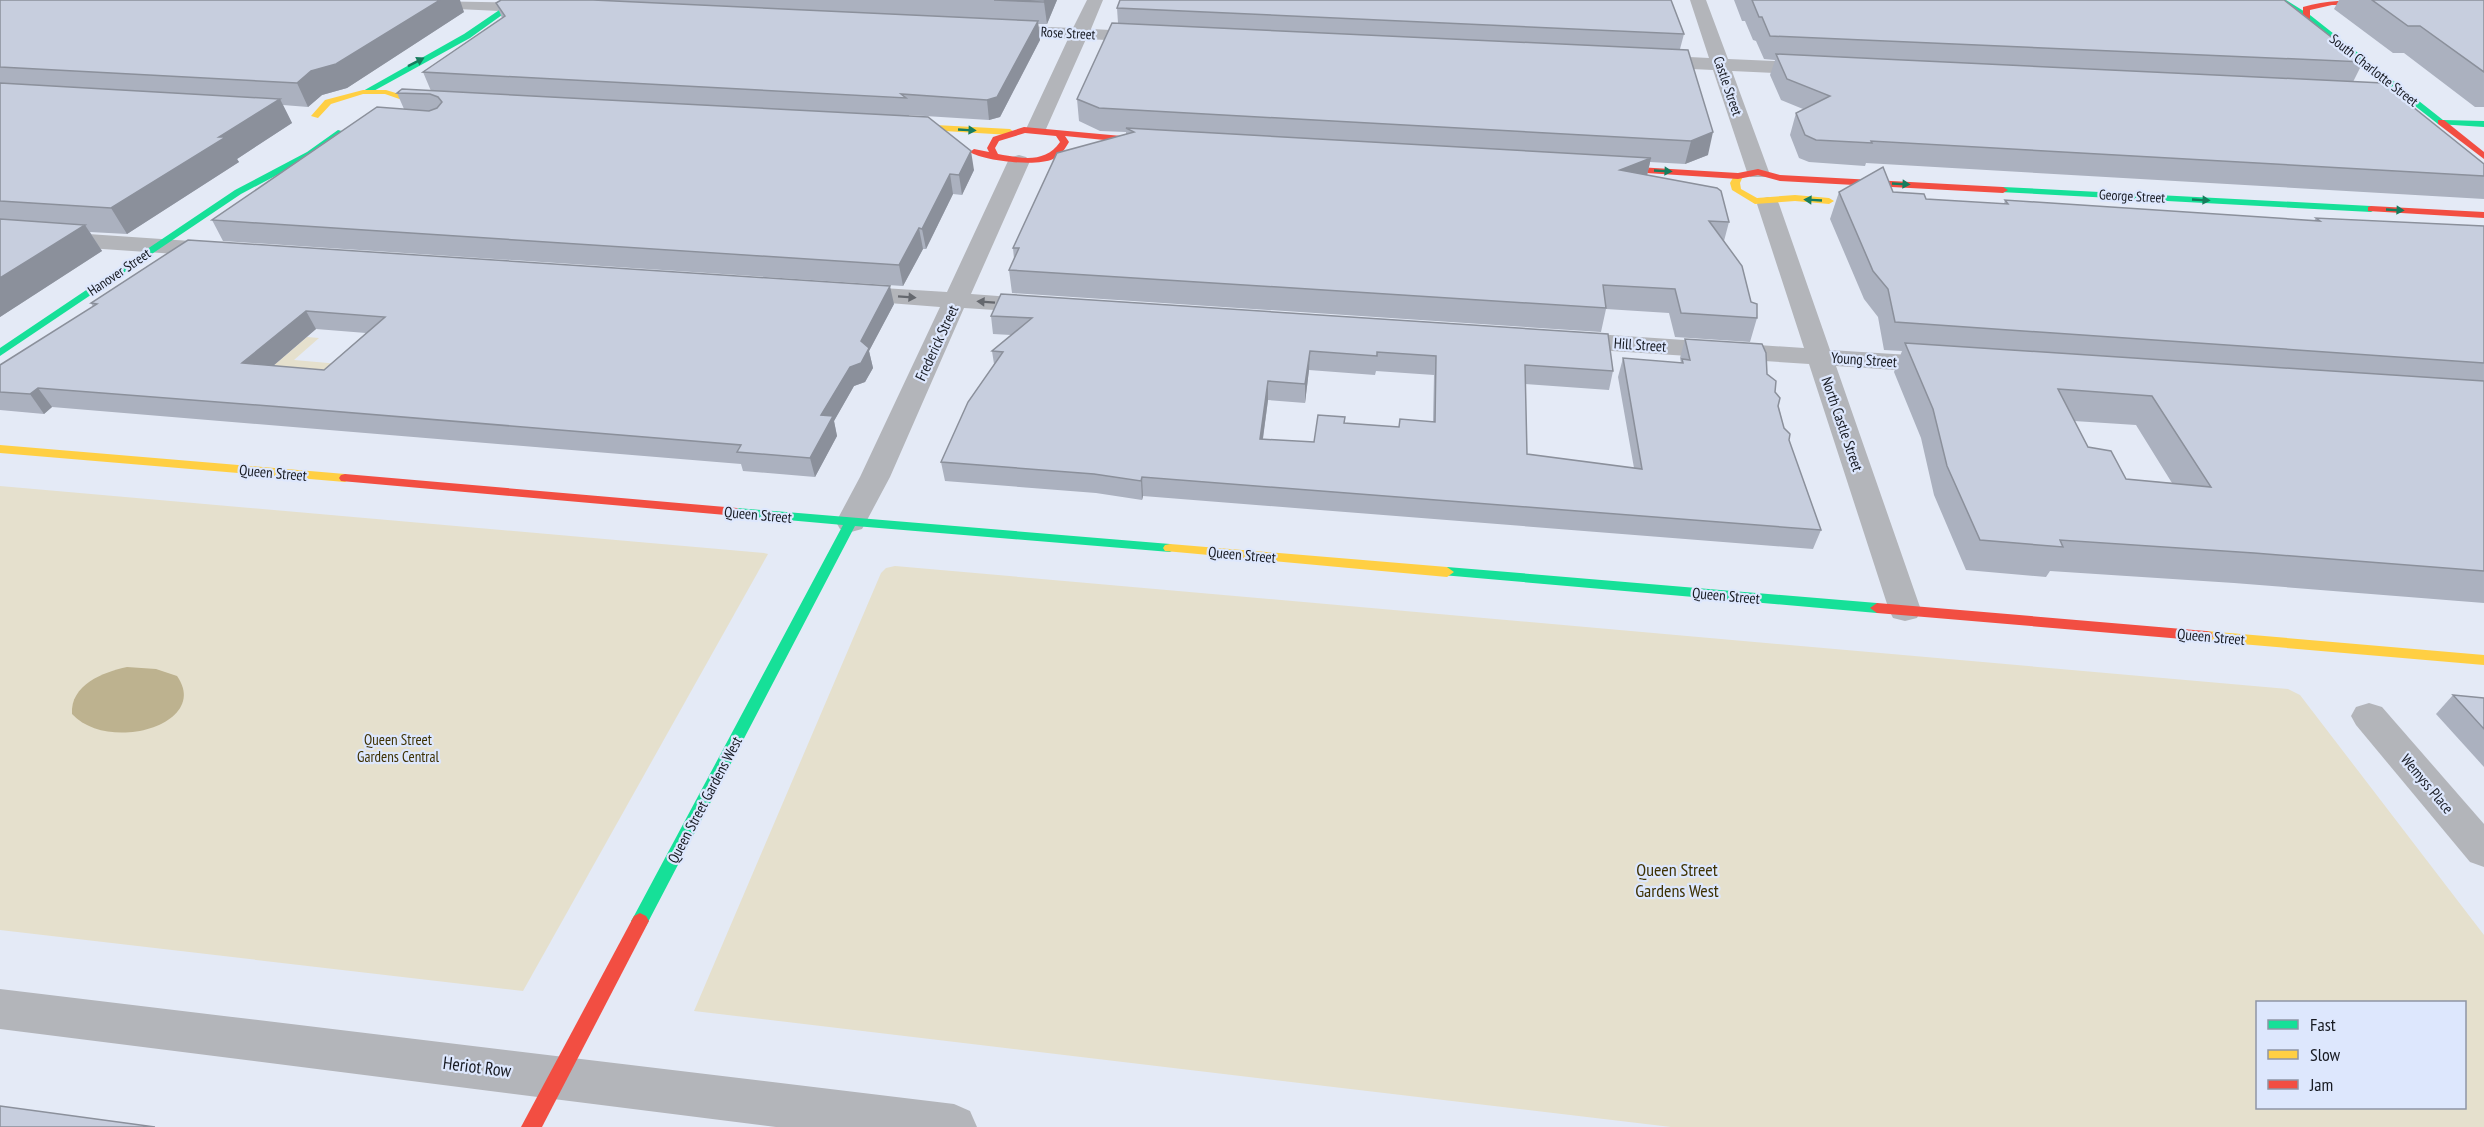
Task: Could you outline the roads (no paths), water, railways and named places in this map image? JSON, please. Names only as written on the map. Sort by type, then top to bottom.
[{"type":"street","points":[[373,0],[514,3],[556,9]]},
{"type":"street","points":[[1036,129],[1095,0]]},
{"type":"street","name":"Castle Street","points":[[1698,0],[1758,172]]},
{"type":"street","name":"South Charlotte Street","points":[[2281,0],[2307,8],[2410,98],[2484,156]]},
{"type":"street","points":[[2307,8],[2327,1],[2394,4]]},
{"type":"street","points":[[395,112],[403,105],[408,90],[467,36],[514,3]]},
{"type":"street","name":"Rose Street","points":[[981,29],[1171,38]]},
{"type":"street","points":[[367,92],[407,67],[467,36]]},
{"type":"street","points":[[1632,60],[1719,62],[1833,70]]},
{"type":"street","points":[[316,93],[348,95],[408,90],[456,102]]},
{"type":"street","points":[[309,132],[319,119],[324,105],[348,95]]},
{"type":"street","points":[[2378,96],[2410,98]]},
{"type":"street","points":[[296,115],[319,119]]},
{"type":"street","name":"Hanover Street","points":[[0,353],[238,192],[310,154],[354,125],[319,119]]},
{"type":"street","points":[[2441,122],[2484,124]]},
{"type":"street","points":[[886,126],[1010,132],[1036,129],[1060,136],[1172,143]]},
{"type":"street","points":[[994,153],[991,148],[993,142],[1010,132]]},
{"type":"street","points":[[1049,157],[1060,152],[1065,145],[1060,136]]},
{"type":"street","name":"Hanover Street","points":[[238,192],[283,151]]},
{"type":"street","points":[[956,151],[994,153],[1019,161],[1049,157],[1070,158]]},
{"type":"street","name":"Frederick Street","points":[[851,522],[957,300],[1019,161]]},
{"type":"street","name":"George Street","points":[[1592,167],[1738,176],[1758,172],[1780,178],[2484,215]]},
{"type":"street","points":[[1738,176],[1735,185],[1741,195]]},
{"type":"street","points":[[1778,201],[1790,188],[1780,178]]},
{"type":"street","points":[[1722,195],[1741,195],[1778,201],[1847,202]]},
{"type":"street","name":"North Castle Street","points":[[1778,201],[1819,357],[1905,610]]},
{"type":"street","points":[[2451,213],[2484,224]]},
{"type":"street","points":[[0,235],[242,251]]},
{"type":"street","points":[[827,291],[1063,307]]},
{"type":"street","name":"Hill Street","points":[[1545,339],[1819,357]]},
{"type":"street","name":"Young Street","points":[[1819,357],[1964,366]]},
{"type":"street","name":"Queen Street","points":[[0,449],[2484,660]]},
{"type":"street","name":"Queen Street Gardens West","points":[[531,1127],[851,522]]},
{"type":"street","name":"Wemyss Place","points":[[2369,716],[2484,851]]},
{"type":"street","name":"Heriot Row","points":[[0,1009],[954,1127]]},
{"type":"park label","name":"Queen Street Gardens Central","points":[[398,748]]}]
